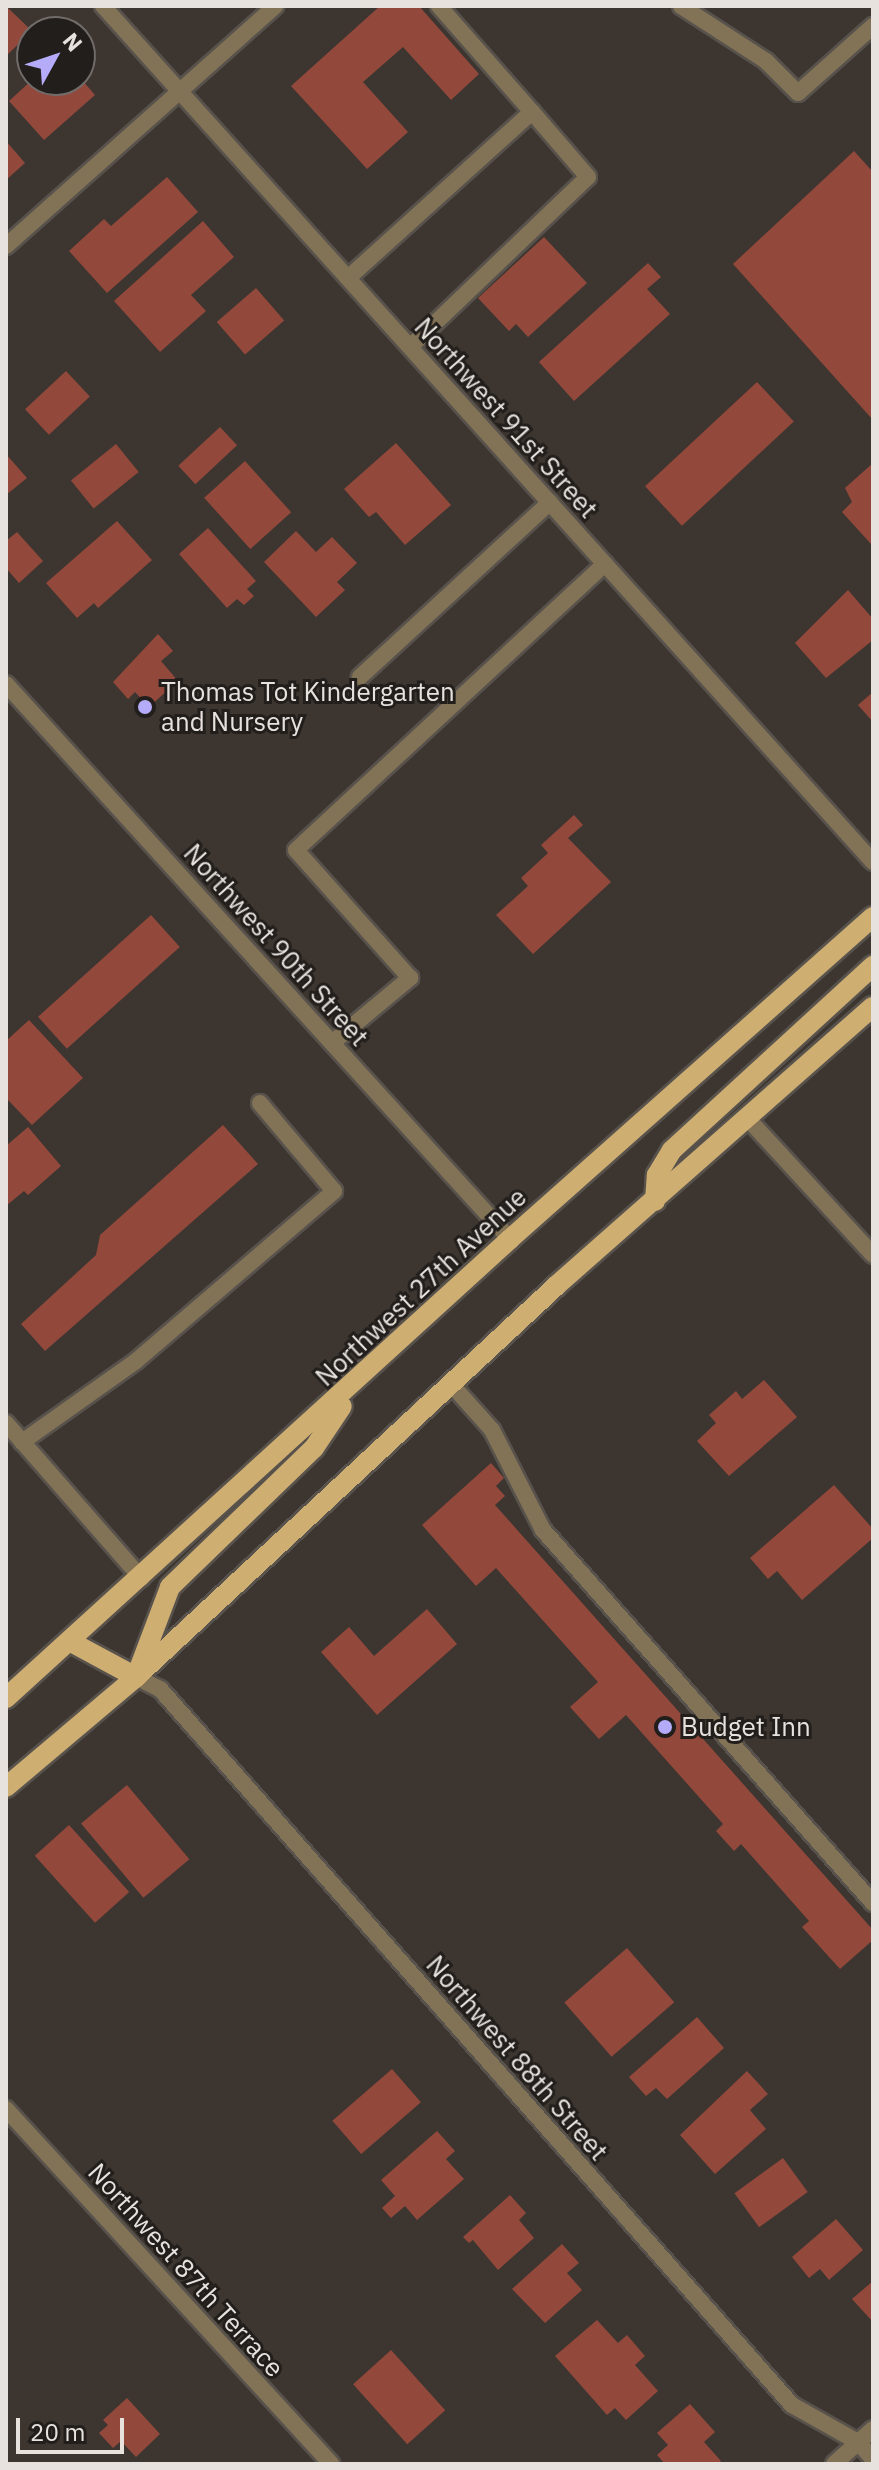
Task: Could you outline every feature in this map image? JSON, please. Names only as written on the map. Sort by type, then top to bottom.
[{"type":"main road","name":"Northwest 27th Avenue","points":[[6,1698],[360,1379],[510,1239],[873,917]]},
{"type":"main road","points":[[655,1201],[657,1175],[672,1150],[873,966]]},
{"type":"main road","points":[[6,1787],[136,1677],[451,1384],[873,1007]]},
{"type":"main road","points":[[136,1677],[170,1587],[314,1448],[360,1379]]},
{"type":"main road","points":[[71,1642],[136,1677]]},
{"type":"street","name":"Northwest 91st Street","points":[[103,6],[873,862]]},
{"type":"street","points":[[6,246],[275,6]]},
{"type":"street","points":[[410,347],[588,177],[439,6]]},
{"type":"street","points":[[681,6],[766,61],[798,93],[873,26]]},
{"type":"street","points":[[348,278],[532,112]]},
{"type":"street","points":[[360,677],[550,502]]},
{"type":"street","points":[[332,1043],[410,978],[296,850],[605,564]]},
{"type":"street","name":"Northwest 90th Street","points":[[6,684],[510,1239]]},
{"type":"street","points":[[22,1442],[136,1361],[334,1191],[260,1103]]},
{"type":"street","points":[[749,1120],[873,1255]]},
{"type":"street","points":[[451,1384],[492,1430],[543,1530],[873,1903]]},
{"type":"street","points":[[6,1423],[141,1578]]},
{"type":"street","name":"Northwest 88th Street","points":[[136,1677],[160,1689],[792,2405],[858,2442],[873,2459]]},
{"type":"street","name":"Northwest 87th Terrace","points":[[6,2109],[331,2464]]},
{"type":"street","points":[[834,2464],[873,2429]]},
{"type":"building","points":[[6,6],[16,16],[16,46],[6,56]]},
{"type":"building","points":[[380,6],[419,6],[479,74],[451,100],[403,47],[363,82],[408,132],[367,169],[291,86]]},
{"type":"building","points":[[16,95],[94,96],[44,140],[9,101]]},
{"type":"building","points":[[6,141],[25,163],[6,180]]},
{"type":"building","points":[[854,151],[873,172],[873,420],[733,264]]},
{"type":"building","points":[[167,177],[198,212],[107,293],[69,251],[104,219],[111,226]]},
{"type":"building","points":[[203,221],[234,257],[191,295],[206,311],[160,352],[114,301]]},
{"type":"building","points":[[544,237],[587,283],[528,337],[516,324],[509,331],[478,298]]},
{"type":"building","points":[[648,263],[661,277],[647,289],[670,314],[574,401],[539,362]]},
{"type":"building","points":[[256,288],[284,320],[245,355],[217,322]]},
{"type":"building","points":[[66,371],[90,397],[49,435],[25,409]]},
{"type":"building","points":[[757,382],[794,421],[682,526],[645,486]]},
{"type":"building","points":[[220,427],[237,445],[195,484],[178,466]]},
{"type":"building","points":[[396,443],[451,505],[405,545],[376,512],[369,517],[344,489]]},
{"type":"building","points":[[116,444],[139,472],[94,508],[71,481]]},
{"type":"building","points":[[6,454],[27,478],[6,495]]},
{"type":"building","points":[[245,461],[291,512],[250,549],[204,498]]},
{"type":"building","points":[[873,463],[871,544],[842,512],[852,502],[845,488]]},
{"type":"building","points":[[117,521],[152,560],[98,608],[94,603],[77,618],[46,583]]},
{"type":"building","points":[[208,528],[256,581],[247,589],[254,596],[244,605],[237,599],[227,608],[179,554]]},
{"type":"building","points":[[296,531],[316,552],[332,537],[357,563],[337,582],[345,590],[316,617],[264,562]]},
{"type":"building","points":[[17,532],[43,561],[19,583],[6,568],[6,541]]},
{"type":"building","points":[[848,590],[873,619],[873,640],[826,678],[795,643]]},
{"type":"building","points":[[158,634],[173,651],[161,661],[178,681],[149,707],[135,692],[128,699],[113,682]]},
{"type":"building","points":[[873,692],[873,722],[858,705]]},
{"type":"building","points":[[574,815],[583,825],[568,838],[611,882],[533,954],[496,915],[528,886],[521,878],[548,853],[541,845]]},
{"type":"building","points":[[151,915],[180,947],[67,1049],[38,1017]]},
{"type":"building","points":[[29,1020],[83,1078],[32,1125],[6,1098],[6,1041]]},
{"type":"building","points":[[223,1125],[258,1164],[45,1351],[21,1324],[96,1255],[100,1235]]},
{"type":"building","points":[[28,1127],[61,1166],[28,1195],[24,1191],[6,1206],[6,1146]]},
{"type":"building","points":[[764,1380],[797,1417],[729,1476],[697,1441],[716,1423],[709,1415],[736,1391],[742,1399]]},
{"type":"building","name":"Budget Inn","points":[[491,1463],[504,1478],[496,1486],[505,1496],[495,1505],[873,1930],[873,1940],[840,1969],[802,1927],[809,1921],[741,1844],[734,1851],[716,1831],[723,1824],[626,1715],[599,1739],[570,1707],[598,1682],[496,1568],[476,1586],[422,1525]]},
{"type":"building","points":[[834,1485],[873,1529],[873,1538],[802,1600],[777,1571],[768,1579],[750,1558]]},
{"type":"building","points":[[427,1609],[457,1644],[377,1715],[321,1652],[349,1627],[374,1656]]},
{"type":"building","points":[[127,1785],[189,1859],[143,1898],[81,1824]]},
{"type":"building","points":[[69,1825],[129,1892],[95,1923],[35,1856]]},
{"type":"building","points":[[627,1948],[674,2002],[612,2057],[564,2002]]},
{"type":"building","points":[[697,2017],[724,2048],[667,2099],[656,2088],[646,2096],[629,2077]]},
{"type":"building","points":[[392,2069],[421,2102],[361,2154],[332,2121]]},
{"type":"building","points":[[747,2071],[768,2094],[750,2110],[766,2129],[715,2174],[680,2135]]},
{"type":"building","points":[[437,2131],[455,2151],[446,2159],[464,2179],[417,2220],[405,2206],[391,2218],[382,2208],[395,2196],[381,2180]]},
{"type":"building","points":[[783,2158],[808,2192],[759,2227],[734,2193]]},
{"type":"building","points":[[510,2195],[526,2213],[519,2220],[534,2238],[498,2270],[473,2240],[469,2243],[463,2237]]},
{"type":"building","points":[[836,2219],[863,2250],[829,2280],[820,2269],[809,2278],[792,2257]]},
{"type":"building","points":[[562,2244],[579,2263],[567,2273],[582,2290],[545,2323],[512,2289]]},
{"type":"building","points":[[873,2281],[873,2322],[852,2299]]},
{"type":"building","points":[[597,2320],[618,2343],[627,2335],[645,2356],[635,2365],[658,2391],[626,2420],[615,2408],[607,2415],[555,2356]]},
{"type":"building","points":[[391,2350],[445,2410],[407,2444],[353,2384]]},
{"type":"building","points":[[127,2398],[160,2434],[136,2457],[121,2441],[113,2448],[99,2433],[108,2425],[103,2420]]},
{"type":"building","points":[[690,2404],[715,2432],[704,2442],[721,2461],[717,2464],[665,2464],[657,2455],[668,2445],[657,2433]]},
{"type":"place","name":"Thomas Tot Kindergarten and Nursery","points":[[145,707]]},
{"type":"place","name":"Budget Inn","points":[[665,1727]]}]
